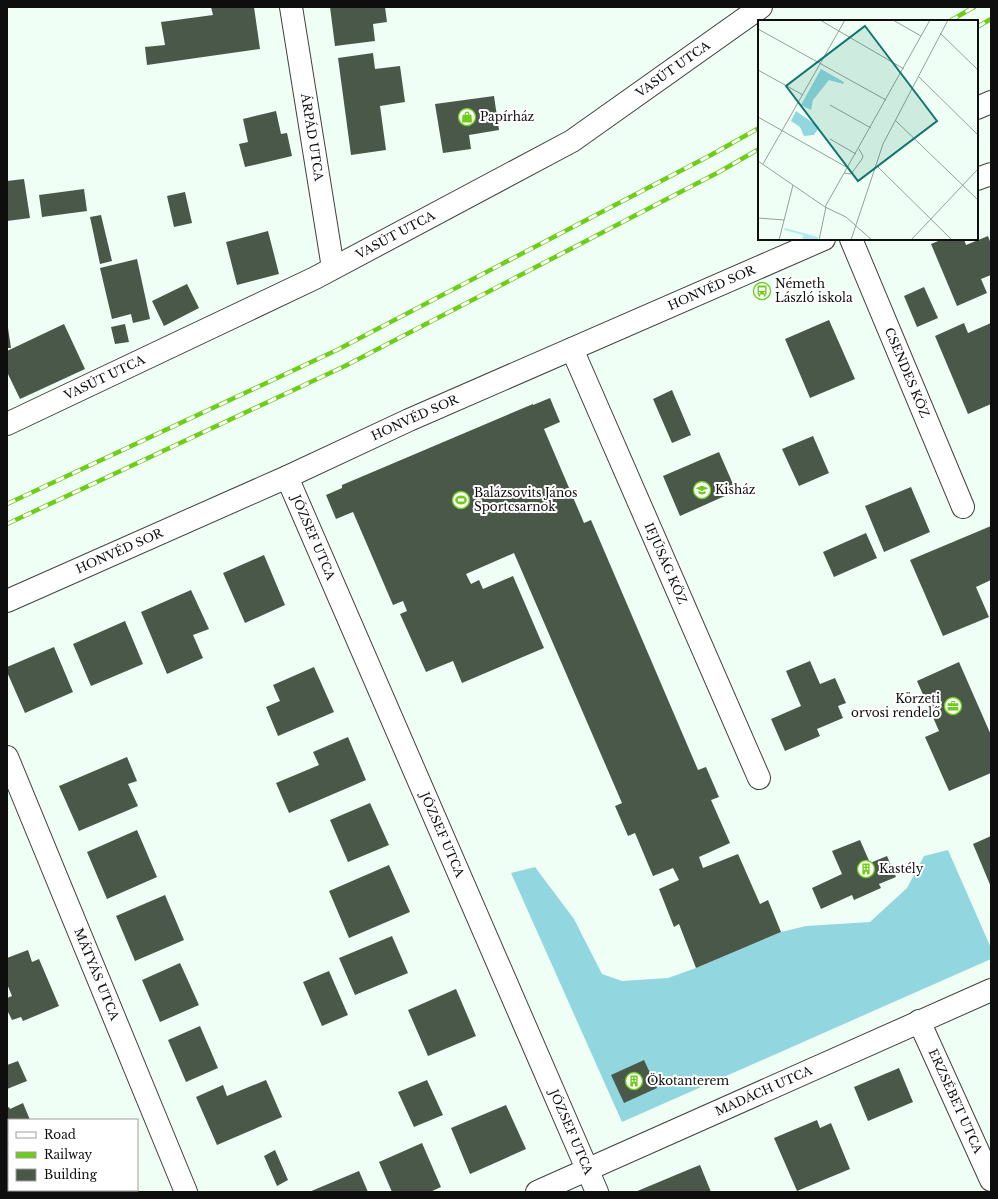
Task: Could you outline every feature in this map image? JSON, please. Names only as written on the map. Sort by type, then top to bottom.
[{"type":"street","name":"ÁRPÁD UTCA","points":[[291,7],[333,268]]},
{"type":"street","name":"VASÚT UTCA","points":[[7,424],[315,278],[572,141],[757,8]]},
{"type":"street","points":[[978,108],[991,102]]},
{"type":"street","points":[[978,179],[991,174]]},
{"type":"street","name":"HONVÉD SOR","points":[[7,601],[287,477],[409,420],[572,349],[792,246],[819,240]]},
{"type":"street","name":"CSENDES KÖZ","points":[[851,240],[963,507]]},
{"type":"street","name":"IFJÚSÁG KÖZ","points":[[572,349],[759,778]]},
{"type":"street","name":"JÓZSEF UTCA","points":[[287,477],[597,1192]]},
{"type":"street","name":"MÁTYÁS UTCA","points":[[7,756],[186,1192]]},
{"type":"street","name":"MADÁCH UTCA","points":[[537,1192],[991,990]]},
{"type":"street","name":"ERZSÉBET UTCA","points":[[920,1021],[991,1180]]},
{"type":"shaded area","points":[[948,850],[991,948],[991,959],[622,1122],[511,873],[535,867],[574,919],[602,974],[622,981],[668,978],[696,968],[781,932],[806,926],[870,922],[907,888],[924,856]]},
{"type":"building","points":[[211,7],[254,7],[260,49],[147,65],[145,47],[165,45],[161,22],[213,15]]},
{"type":"building","points":[[330,7],[385,7],[387,22],[373,24],[375,41],[335,46]]},
{"type":"building","points":[[373,53],[375,69],[400,66],[405,102],[380,106],[386,150],[351,155],[338,58]]},
{"type":"building","name":"Papírház","points":[[494,96],[499,130],[469,135],[471,149],[443,153],[435,104]]},
{"type":"building","points":[[276,111],[281,134],[287,133],[292,156],[245,167],[239,144],[248,142],[243,119]]},
{"type":"building","points":[[24,179],[30,218],[7,221],[7,181]]},
{"type":"building","points":[[84,189],[87,211],[42,217],[39,195]]},
{"type":"building","points":[[185,192],[192,223],[174,227],[167,196]]},
{"type":"building","points":[[101,215],[112,261],[100,264],[90,217]]},
{"type":"building","points":[[268,231],[279,274],[237,285],[226,242]]},
{"type":"building","points":[[988,236],[991,244],[991,275],[981,279],[987,293],[957,306],[931,244],[941,240],[964,240],[966,245]]},
{"type":"building","points":[[137,259],[150,319],[133,323],[131,314],[112,319],[100,268]]},
{"type":"building","points":[[187,284],[199,308],[164,326],[152,301]]},
{"type":"building","points":[[924,287],[938,318],[917,327],[904,296]]},
{"type":"building","points":[[829,320],[855,379],[810,398],[785,339]]},
{"type":"building","points":[[964,323],[968,333],[991,323],[991,404],[968,414],[935,336]]},
{"type":"building","points":[[64,324],[85,369],[20,399],[7,372],[7,351]]},
{"type":"building","points":[[125,324],[129,342],[115,344],[111,327]]},
{"type":"building","points":[[8,328],[11,348],[7,348]]},
{"type":"building","points":[[672,390],[691,435],[672,443],[653,399]]},
{"type":"building","points":[[550,398],[560,422],[544,429],[584,523],[591,520],[698,770],[706,767],[719,797],[711,800],[730,843],[699,857],[703,868],[738,854],[760,904],[768,900],[781,932],[696,968],[679,924],[674,927],[659,889],[679,880],[673,868],[653,876],[635,833],[628,836],[615,806],[622,803],[514,553],[466,574],[471,584],[479,580],[483,589],[513,576],[544,648],[462,683],[453,661],[426,672],[400,614],[407,611],[403,601],[393,605],[353,512],[336,519],[326,495],[342,488],[342,485]]},
{"type":"building","points":[[813,436],[829,473],[799,486],[782,449]]},
{"type":"building","points":[[719,452],[736,491],[680,516],[663,476]]},
{"type":"building","points":[[911,487],[930,532],[884,552],[865,506]]},
{"type":"building","points":[[991,526],[991,580],[976,587],[989,617],[943,636],[910,560]]},
{"type":"building","points":[[866,533],[877,558],[834,577],[823,552]]},
{"type":"building","points":[[264,555],[285,605],[245,623],[223,573]]},
{"type":"building","points":[[191,590],[209,629],[193,635],[203,658],[167,674],[141,612]]},
{"type":"building","points":[[125,621],[143,664],[91,686],[73,644]]},
{"type":"building","points":[[54,647],[73,692],[25,713],[7,672],[7,667]]},
{"type":"building","points":[[810,661],[820,684],[835,678],[846,703],[838,706],[843,718],[817,729],[820,736],[785,751],[771,719],[801,706],[786,671]]},
{"type":"building","name":"Körzeti orvosi rendelő","points":[[959,662],[991,735],[991,773],[949,791],[925,737],[939,731],[917,681]]},
{"type":"building","points":[[314,667],[334,712],[278,736],[266,707],[280,701],[273,685]]},
{"type":"building","points":[[348,737],[366,780],[289,813],[276,783],[319,765],[313,752]]},
{"type":"building","points":[[127,757],[137,781],[128,784],[138,806],[79,831],[59,786]]},
{"type":"building","points":[[370,803],[389,845],[348,862],[330,820]]},
{"type":"building","points":[[137,830],[157,877],[107,899],[87,852]]},
{"type":"building","points":[[991,836],[991,887],[973,844]]},
{"type":"building","name":"Kastély","points":[[860,840],[870,863],[887,856],[896,877],[879,884],[881,888],[854,900],[852,895],[821,909],[812,888],[842,874],[832,851]]},
{"type":"building","points":[[389,865],[410,912],[349,938],[329,891]]},
{"type":"building","points":[[165,895],[184,940],[135,961],[116,916]]},
{"type":"building","points":[[392,936],[408,973],[355,995],[339,958]]},
{"type":"building","points":[[28,950],[32,962],[39,959],[59,1006],[23,1021],[21,1017],[12,1020],[7,1010],[7,998],[12,996],[7,984],[7,958]]},
{"type":"building","points":[[180,963],[199,1005],[160,1022],[142,980]]},
{"type":"building","points":[[329,971],[348,1015],[322,1026],[303,982]]},
{"type":"building","points":[[456,989],[476,1036],[428,1056],[408,1010]]},
{"type":"building","points":[[200,1026],[218,1068],[186,1082],[168,1040]]},
{"type":"building","name":"Ökotanterem","points":[[644,1060],[657,1088],[624,1103],[611,1075]]},
{"type":"building","points":[[18,1061],[27,1081],[7,1089],[7,1065]]},
{"type":"building","points":[[899,1068],[913,1102],[868,1121],[854,1087]]},
{"type":"building","points":[[266,1080],[282,1117],[217,1145],[196,1097],[223,1085],[227,1096]]},
{"type":"building","points":[[427,1080],[443,1115],[414,1127],[398,1092]]},
{"type":"building","points":[[23,1103],[30,1119],[8,1119],[7,1160],[7,1108],[9,1107],[10,1109]]},
{"type":"building","points":[[506,1105],[526,1149],[470,1174],[451,1128]]},
{"type":"building","points":[[817,1120],[820,1128],[831,1123],[850,1169],[797,1191],[774,1138]]},
{"type":"building","points":[[422,1143],[441,1187],[430,1192],[392,1192],[379,1162]]},
{"type":"building","points":[[275,1150],[288,1180],[277,1186],[264,1156]]},
{"type":"building","points":[[700,1165],[711,1192],[635,1192],[690,1169]]},
{"type":"building","points":[[359,1171],[368,1192],[309,1192]]},
{"type":"building","points":[[51,1191],[104,1191],[102,1192]]},
{"type":"railway","points":[[952,20],[974,7]]},
{"type":"railway","points":[[978,26],[991,19]]},
{"type":"railway","points":[[7,504],[337,350],[711,155],[758,129]]},
{"type":"railway","points":[[7,524],[345,366],[719,172],[758,150]]},
{"type":"place","name":"Papírház","points":[[467,117]]},
{"type":"place","name":"Németh László iskola","points":[[762,291]]},
{"type":"place","name":"Kisház","points":[[702,490]]},
{"type":"place","name":"Balázsovits János Sportcsarnok","points":[[461,500]]},
{"type":"place","name":"Körzeti orvosi rendelő","points":[[953,706]]},
{"type":"place","name":"Kastély","points":[[866,869]]},
{"type":"place","name":"Ökotanterem","points":[[634,1081]]}]
